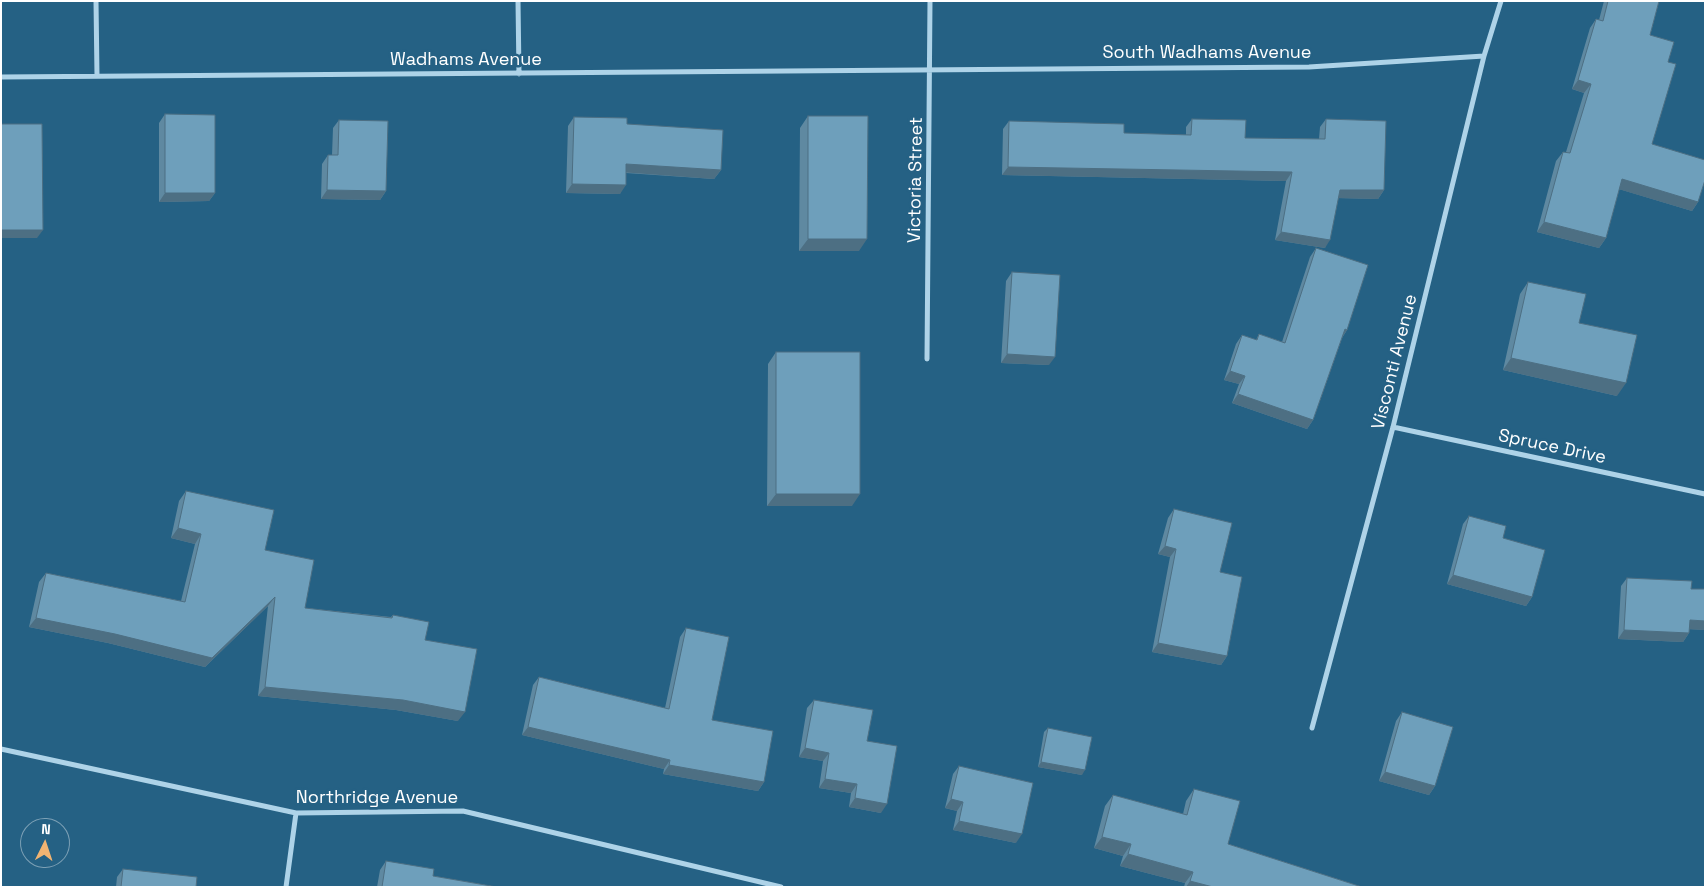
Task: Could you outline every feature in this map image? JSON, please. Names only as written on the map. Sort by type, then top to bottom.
[{"type":"street","points":[[96,1],[97,76]]},
{"type":"street","points":[[518,1],[519,74]]},
{"type":"street","name":"Victoria Street","points":[[927,359],[931,69],[930,1]]},
{"type":"street","name":"Visconti Avenue","points":[[1312,728],[1393,427],[1484,56],[1501,1]]},
{"type":"street","name":"South Wadhams Avenue","points":[[931,69],[1309,67],[1484,56]]},
{"type":"street","name":"Wadhams Avenue","points":[[1,77],[931,69]]},
{"type":"street","name":"Spruce Drive","points":[[1393,427],[1705,494]]},
{"type":"street","name":"Northridge Avenue","points":[[1,748],[296,813],[463,811],[781,887]]},
{"type":"street","points":[[286,887],[296,813]]},
{"type":"building","points":[[1608,1],[1659,1],[1650,35],[1674,42],[1668,62],[1676,64],[1652,144],[1705,160],[1705,180],[1698,202],[1622,179],[1606,238],[1544,222],[1563,152],[1570,153],[1591,84],[1578,80],[1596,19],[1603,21]]},
{"type":"building","points":[[165,114],[215,115],[215,193],[165,193]]},
{"type":"building","points":[[808,116],[868,116],[867,239],[808,239]]},
{"type":"building","points":[[574,117],[627,118],[627,124],[723,130],[721,170],[626,164],[626,185],[572,184]]},
{"type":"building","points":[[1192,119],[1246,120],[1245,138],[1325,139],[1326,119],[1386,121],[1384,190],[1340,190],[1330,240],[1281,232],[1292,172],[1008,167],[1009,121],[1124,124],[1124,133],[1191,135]]},
{"type":"building","points":[[339,120],[388,121],[386,191],[327,190],[328,155],[338,155]]},
{"type":"building","points":[[1,124],[42,124],[43,230],[1,230]]},
{"type":"building","points":[[1316,248],[1368,265],[1347,330],[1345,329],[1313,420],[1238,394],[1245,376],[1230,371],[1242,335],[1257,340],[1259,334],[1285,343]]},
{"type":"building","points":[[1012,272],[1060,275],[1055,357],[1007,354]]},
{"type":"building","points":[[1528,282],[1586,294],[1579,323],[1637,335],[1626,383],[1511,358]]},
{"type":"building","points":[[776,352],[860,352],[860,494],[776,494]]},
{"type":"building","points":[[186,491],[274,510],[265,550],[314,560],[305,608],[392,618],[393,615],[429,622],[425,640],[477,649],[465,712],[403,700],[265,687],[275,597],[212,658],[115,634],[36,618],[46,573],[185,602],[201,534],[178,528]]},
{"type":"building","points":[[1174,509],[1232,523],[1220,572],[1242,577],[1227,656],[1158,643],[1176,549],[1165,546]]},
{"type":"building","points":[[1469,516],[1506,526],[1503,538],[1545,550],[1532,597],[1453,575]]},
{"type":"building","points":[[1627,578],[1692,581],[1691,589],[1705,589],[1705,621],[1690,620],[1689,633],[1624,630]]},
{"type":"building","points":[[686,628],[729,637],[712,720],[773,731],[764,782],[669,765],[670,760],[528,727],[539,677],[669,709]]},
{"type":"building","points":[[814,700],[873,710],[867,741],[897,746],[887,804],[855,798],[857,784],[825,779],[829,753],[805,748]]},
{"type":"building","points":[[1402,712],[1453,727],[1435,786],[1385,772]]},
{"type":"building","points":[[1048,728],[1092,737],[1085,770],[1041,762]]},
{"type":"building","points":[[959,766],[1033,783],[1022,834],[959,821],[963,802],[951,799]]},
{"type":"building","points":[[1194,789],[1240,801],[1228,844],[1362,887],[1213,887],[1190,881],[1193,872],[1128,854],[1131,844],[1102,837],[1113,795],[1187,815]]},
{"type":"building","points":[[386,861],[434,869],[433,876],[497,887],[382,887]]},
{"type":"building","points":[[123,869],[197,877],[196,887],[121,887]]}]
